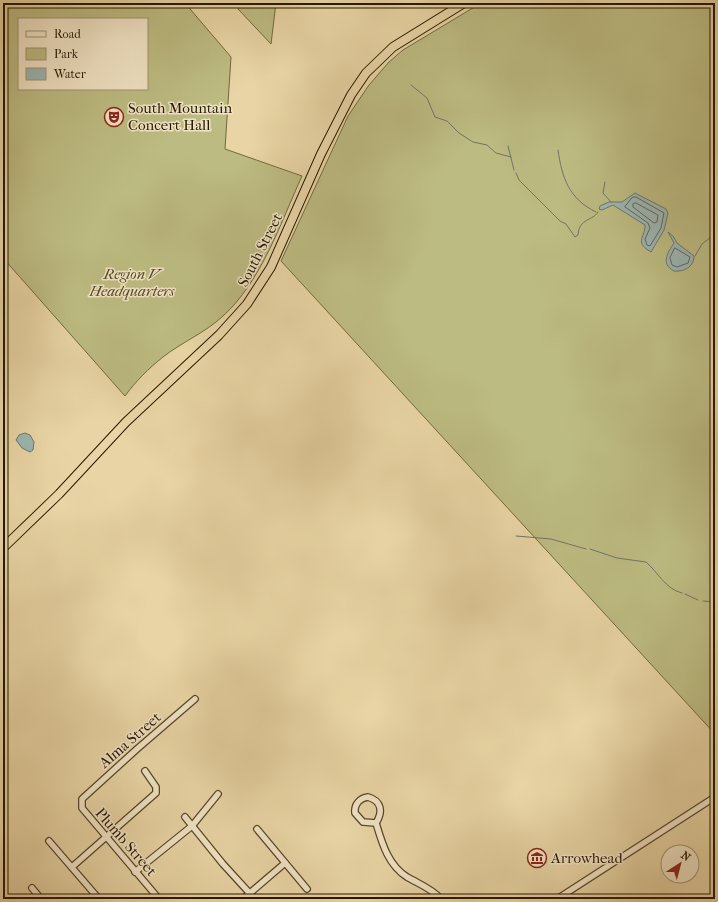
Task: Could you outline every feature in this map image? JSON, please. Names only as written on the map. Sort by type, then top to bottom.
[{"type":"highway","name":"South Street","points":[[3,548],[58,494],[126,422],[219,335],[247,304],[271,267],[331,134],[351,95],[366,73],[392,47],[464,3]]},
{"type":"street","name":"Alma Street","points":[[82,799],[195,699]]},
{"type":"street","points":[[72,867],[106,838],[157,790],[145,771]]},
{"type":"street","points":[[135,872],[192,826],[218,794]]},
{"type":"street","points":[[376,823],[363,822],[356,816],[355,809],[361,799],[368,797],[373,798],[380,805],[381,811],[376,823],[391,862],[405,876],[434,892],[441,899]]},
{"type":"street","points":[[557,899],[715,797]]},
{"type":"street","name":"Plumb Street","points":[[82,799],[82,808],[159,899]]},
{"type":"street","points":[[185,817],[255,899]]},
{"type":"street","points":[[257,829],[307,889]]},
{"type":"street","points":[[49,842],[100,899]]},
{"type":"street","points":[[243,899],[285,863]]},
{"type":"street","points":[[32,888],[37,898]]},
{"type":"green space","name":"Region V Headquarters","points":[[3,3],[185,3],[231,57],[225,149],[302,176],[269,250],[259,269],[236,302],[216,322],[170,352],[147,370],[125,396],[3,258]]},
{"type":"green space","points":[[238,3],[276,3],[271,44],[238,9]]},
{"type":"green space","points":[[481,3],[715,3],[715,734],[281,261],[348,116],[369,85],[389,62],[403,50]]},
{"type":"water","points":[[635,193],[666,209],[668,213],[664,230],[651,252],[641,242],[645,225],[613,205],[602,210],[599,209],[600,206],[609,202],[622,202]]},
{"type":"water","points":[[668,232],[673,236],[677,243],[694,256],[694,260],[685,270],[674,271],[667,265],[666,258],[674,243]]},
{"type":"water","points":[[25,433],[30,435],[34,442],[33,450],[30,452],[22,448],[16,440],[19,435]]},
{"type":"waterway","points":[[411,85],[427,98],[435,117],[447,121],[459,133],[473,142],[487,145],[496,153],[511,157]]},
{"type":"waterway","points":[[508,146],[514,170]]},
{"type":"waterway","points":[[558,150],[562,170],[568,187],[579,201],[596,212]]},
{"type":"waterway","points":[[516,173],[519,180],[560,221],[566,224],[575,237],[578,235],[583,223],[596,215],[598,212]]},
{"type":"waterway","points":[[605,182],[603,193],[611,202]]},
{"type":"waterway","points":[[695,256],[702,244],[715,234]]},
{"type":"waterway","points":[[516,536],[551,539],[586,549]]},
{"type":"waterway","points":[[590,549],[617,558],[646,562],[666,584],[682,593]]},
{"type":"waterway","points":[[685,594],[698,600]]},
{"type":"waterway","points":[[703,601],[715,602]]},
{"type":"place","name":"South Mountain Concert Hall","points":[[114,117]]},
{"type":"place","name":"Arrowhead","points":[[537,858]]}]
